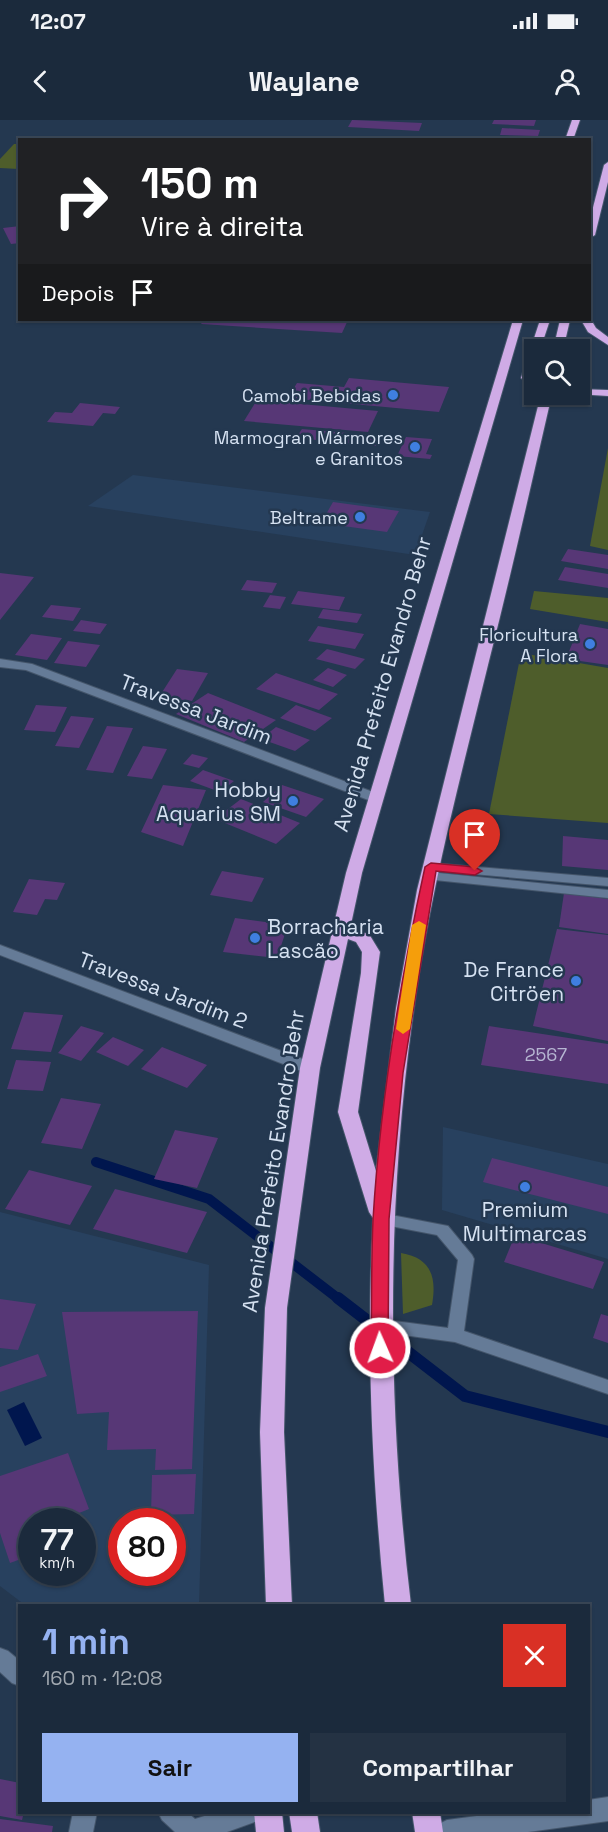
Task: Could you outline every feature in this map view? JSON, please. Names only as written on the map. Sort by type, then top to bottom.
[{"type":"highway","points":[[570,138],[576,120]]},
{"type":"highway","points":[[591,231],[608,165]]},
{"type":"highway","name":"Avenida Prefeito Evandro Behr","points":[[279,1604],[272,1432],[276,1308],[310,1068],[354,873],[518,321]]},
{"type":"highway","points":[[539,339],[545,321]]},
{"type":"highway","points":[[561,339],[566,321]]},
{"type":"highway","points":[[587,321],[592,330],[608,342]]},
{"type":"highway","points":[[590,392],[608,393]]},
{"type":"highway","points":[[398,1604],[388,1529],[379,1326],[381,1219],[396,1073],[430,872],[544,405]]},
{"type":"highway","points":[[341,932],[363,938],[371,952],[370,973],[348,1112],[381,1219]]},
{"type":"highway","points":[[268,1814],[270,1832]]},
{"type":"highway","points":[[303,1814],[306,1832]]},
{"type":"highway","points":[[426,1814],[429,1832]]},
{"type":"street","name":"Travessa Jardim","points":[[0,663],[28,667],[376,798]]},
{"type":"street","name":"Travessa Jardim 2","points":[[0,950],[310,1068]]},
{"type":"street","points":[[0,1658],[18,1674]]},
{"type":"street","points":[[590,1812],[608,1809]]},
{"type":"street","points":[[81,1832],[85,1814]]},
{"type":"street","points":[[172,1814],[192,1832],[246,1814]]},
{"type":"street","points":[[447,1832],[573,1814]]},
{"type":"lane","points":[[430,872],[608,882]]},
{"type":"lane","points":[[430,872],[608,894]]},
{"type":"lane","points":[[381,1219],[442,1230],[466,1259],[455,1335]]},
{"type":"lane","points":[[379,1326],[455,1335],[608,1387]]},
{"type":"shaded area","points":[[133,475],[430,512],[415,555],[88,506]]},
{"type":"shaded area","name":"Premium Multimarcas","points":[[443,1127],[608,1164],[608,1259],[442,1210]]},
{"type":"shaded area","points":[[0,1212],[209,1265],[199,1604],[24,1604],[0,1586]]},
{"type":"shaded area","points":[[24,1402],[42,1438],[25,1446],[7,1410]]},
{"type":"green space","points":[[14,144],[18,144],[18,169],[0,168],[0,159]]},
{"type":"green space","points":[[608,448],[608,550],[590,546]]},
{"type":"green space","points":[[534,591],[608,598],[608,622],[530,609]]},
{"type":"green space","points":[[521,653],[608,668],[608,823],[489,814]]},
{"type":"green space","points":[[401,1253],[419,1259],[425,1264],[430,1270],[433,1286],[432,1305],[403,1314]]},
{"type":"building","points":[[352,120],[422,123],[419,131],[348,127]]},
{"type":"building","points":[[494,120],[536,120],[534,126],[492,124]]},
{"type":"building","points":[[502,128],[540,130],[538,136],[500,135]]},
{"type":"building","points":[[18,226],[18,243],[11,244],[3,228]]},
{"type":"building","points":[[203,321],[348,321],[342,333],[201,324]]},
{"type":"building","name":"Camobi Bebidas","points":[[349,378],[449,387],[439,412],[288,398],[297,383],[344,387]]},
{"type":"building","points":[[257,400],[378,411],[368,432],[244,421]]},
{"type":"building","points":[[80,403],[120,407],[115,414],[103,413],[93,426],[47,422],[55,412],[72,413]]},
{"type":"building","points":[[302,429],[382,436],[377,446],[296,438]]},
{"type":"building","name":"Marmogran Mármores e Granitos","points":[[406,437],[432,439],[426,454],[432,455],[430,459],[397,456]]},
{"type":"building","name":"Beltrame","points":[[333,502],[399,511],[387,532],[321,523]]},
{"type":"building","points":[[568,549],[608,555],[608,569],[561,561]]},
{"type":"building","points":[[565,567],[608,574],[608,588],[558,580]]},
{"type":"building","points":[[0,573],[34,577],[0,620]]},
{"type":"building","points":[[247,580],[277,583],[272,593],[241,590]]},
{"type":"building","points":[[298,591],[345,597],[339,610],[291,604]]},
{"type":"building","points":[[270,595],[286,597],[280,609],[263,607]]},
{"type":"building","points":[[51,605],[81,608],[73,621],[42,617]]},
{"type":"building","points":[[323,609],[362,614],[357,623],[318,618]]},
{"type":"building","points":[[81,620],[107,624],[100,634],[73,631]]},
{"type":"building","name":"Floricultura A Flora","points":[[580,624],[608,629],[608,665],[566,659]]},
{"type":"building","points":[[318,626],[364,634],[355,649],[308,641]]},
{"type":"building","points":[[31,634],[62,638],[47,660],[15,655]]},
{"type":"building","points":[[68,641],[100,645],[86,667],[54,663]]},
{"type":"building","points":[[327,649],[365,659],[355,669],[316,659]]},
{"type":"building","points":[[328,668],[347,675],[333,687],[313,680]]},
{"type":"building","points":[[177,669],[208,673],[192,701],[159,697]]},
{"type":"building","points":[[276,673],[338,694],[319,710],[256,689]]},
{"type":"building","points":[[208,693],[276,720],[244,742],[176,714]]},
{"type":"building","points":[[36,705],[67,707],[55,732],[24,730]]},
{"type":"building","points":[[296,705],[332,718],[315,731],[280,718]]},
{"type":"building","points":[[71,716],[94,718],[79,748],[55,746]]},
{"type":"building","points":[[107,726],[133,728],[113,773],[86,770]]},
{"type":"building","points":[[276,727],[310,740],[295,751],[261,739]]},
{"type":"building","points":[[143,746],[167,749],[152,779],[127,776]]},
{"type":"building","points":[[192,754],[208,758],[199,768],[183,764]]},
{"type":"building","points":[[203,770],[234,781],[220,792],[190,781]]},
{"type":"building","points":[[163,785],[206,790],[183,846],[141,832]]},
{"type":"building","name":"Hobby Aquarius SM","points":[[282,785],[324,799],[306,817],[263,802]]},
{"type":"building","points":[[241,799],[300,823],[276,844],[215,819]]},
{"type":"building","points":[[563,836],[608,840],[608,870],[562,866]]},
{"type":"building","points":[[222,871],[264,878],[252,902],[210,895]]},
{"type":"building","points":[[29,879],[65,883],[57,900],[45,899],[37,915],[13,912]]},
{"type":"building","points":[[564,893],[608,899],[608,934],[559,927]]},
{"type":"building","name":"Borracharia Lascão","points":[[235,918],[288,925],[277,958],[223,952]]},
{"type":"building","name":"De France Citröen","points":[[557,929],[608,935],[608,1041],[533,1026]]},
{"type":"building","points":[[24,1012],[63,1015],[51,1052],[11,1049]]},
{"type":"building","points":[[81,1026],[104,1033],[81,1061],[58,1053]]},
{"type":"building","points":[[489,1026],[608,1044],[608,1084],[481,1065]]},
{"type":"building","points":[[113,1037],[144,1050],[128,1066],[96,1052]]},
{"type":"building","points":[[162,1047],[207,1065],[187,1088],[141,1069]]},
{"type":"building","points":[[16,1060],[51,1062],[43,1091],[7,1089]]},
{"type":"building","points":[[61,1098],[101,1104],[82,1149],[41,1143]]},
{"type":"building","points":[[175,1130],[218,1138],[197,1188],[154,1179]]},
{"type":"building","points":[[492,1158],[608,1187],[608,1214],[483,1182]]},
{"type":"building","points":[[29,1170],[92,1186],[70,1225],[5,1209]]},
{"type":"building","points":[[115,1189],[207,1212],[187,1253],[93,1229]]},
{"type":"building","points":[[515,1235],[604,1262],[593,1289],[504,1262]]},
{"type":"building","points":[[0,1299],[36,1304],[18,1350],[0,1348]]},
{"type":"building","points":[[198,1311],[192,1469],[155,1470],[156,1449],[107,1450],[109,1412],[77,1414],[62,1312]]},
{"type":"building","points":[[601,1314],[608,1316],[608,1343],[593,1338]]},
{"type":"building","points":[[38,1354],[47,1376],[0,1392],[0,1367]]},
{"type":"building","points":[[68,1453],[89,1508],[18,1508],[18,1560],[10,1563],[0,1533],[0,1476]]},
{"type":"building","points":[[196,1474],[194,1514],[186,1514],[186,1508],[151,1508],[152,1475]]},
{"type":"building","points":[[0,1779],[18,1783],[18,1814],[24,1814],[22,1820],[0,1816]]},
{"type":"building","points":[[0,1819],[53,1826],[52,1832],[0,1832]]},
{"type":"waterway","points":[[96,1162],[209,1199],[340,1300]]},
{"type":"waterway","points":[[338,1298],[465,1396],[608,1432]]},
{"type":"slow traffic","points":[[403,1029],[419,925]]},
{"type":"place","name":"Camobi Bebidas","points":[[393,395]]},
{"type":"place","name":"Marmogran Mármores e Granitos","points":[[415,447]]},
{"type":"place","name":"Beltrame","points":[[360,517]]},
{"type":"place","name":"Floricultura A Flora","points":[[590,644]]},
{"type":"place","name":"Hobby Aquarius SM","points":[[293,801]]},
{"type":"place","name":"Borracharia Lascão","points":[[255,938]]},
{"type":"place","name":"De France Citröen","points":[[576,981]]},
{"type":"place","name":"Premium Multimarcas","points":[[525,1187]]},
{"type":"route","points":[[380,1348],[381,1219],[396,1073],[419,924],[431,867],[475,871]]}]
